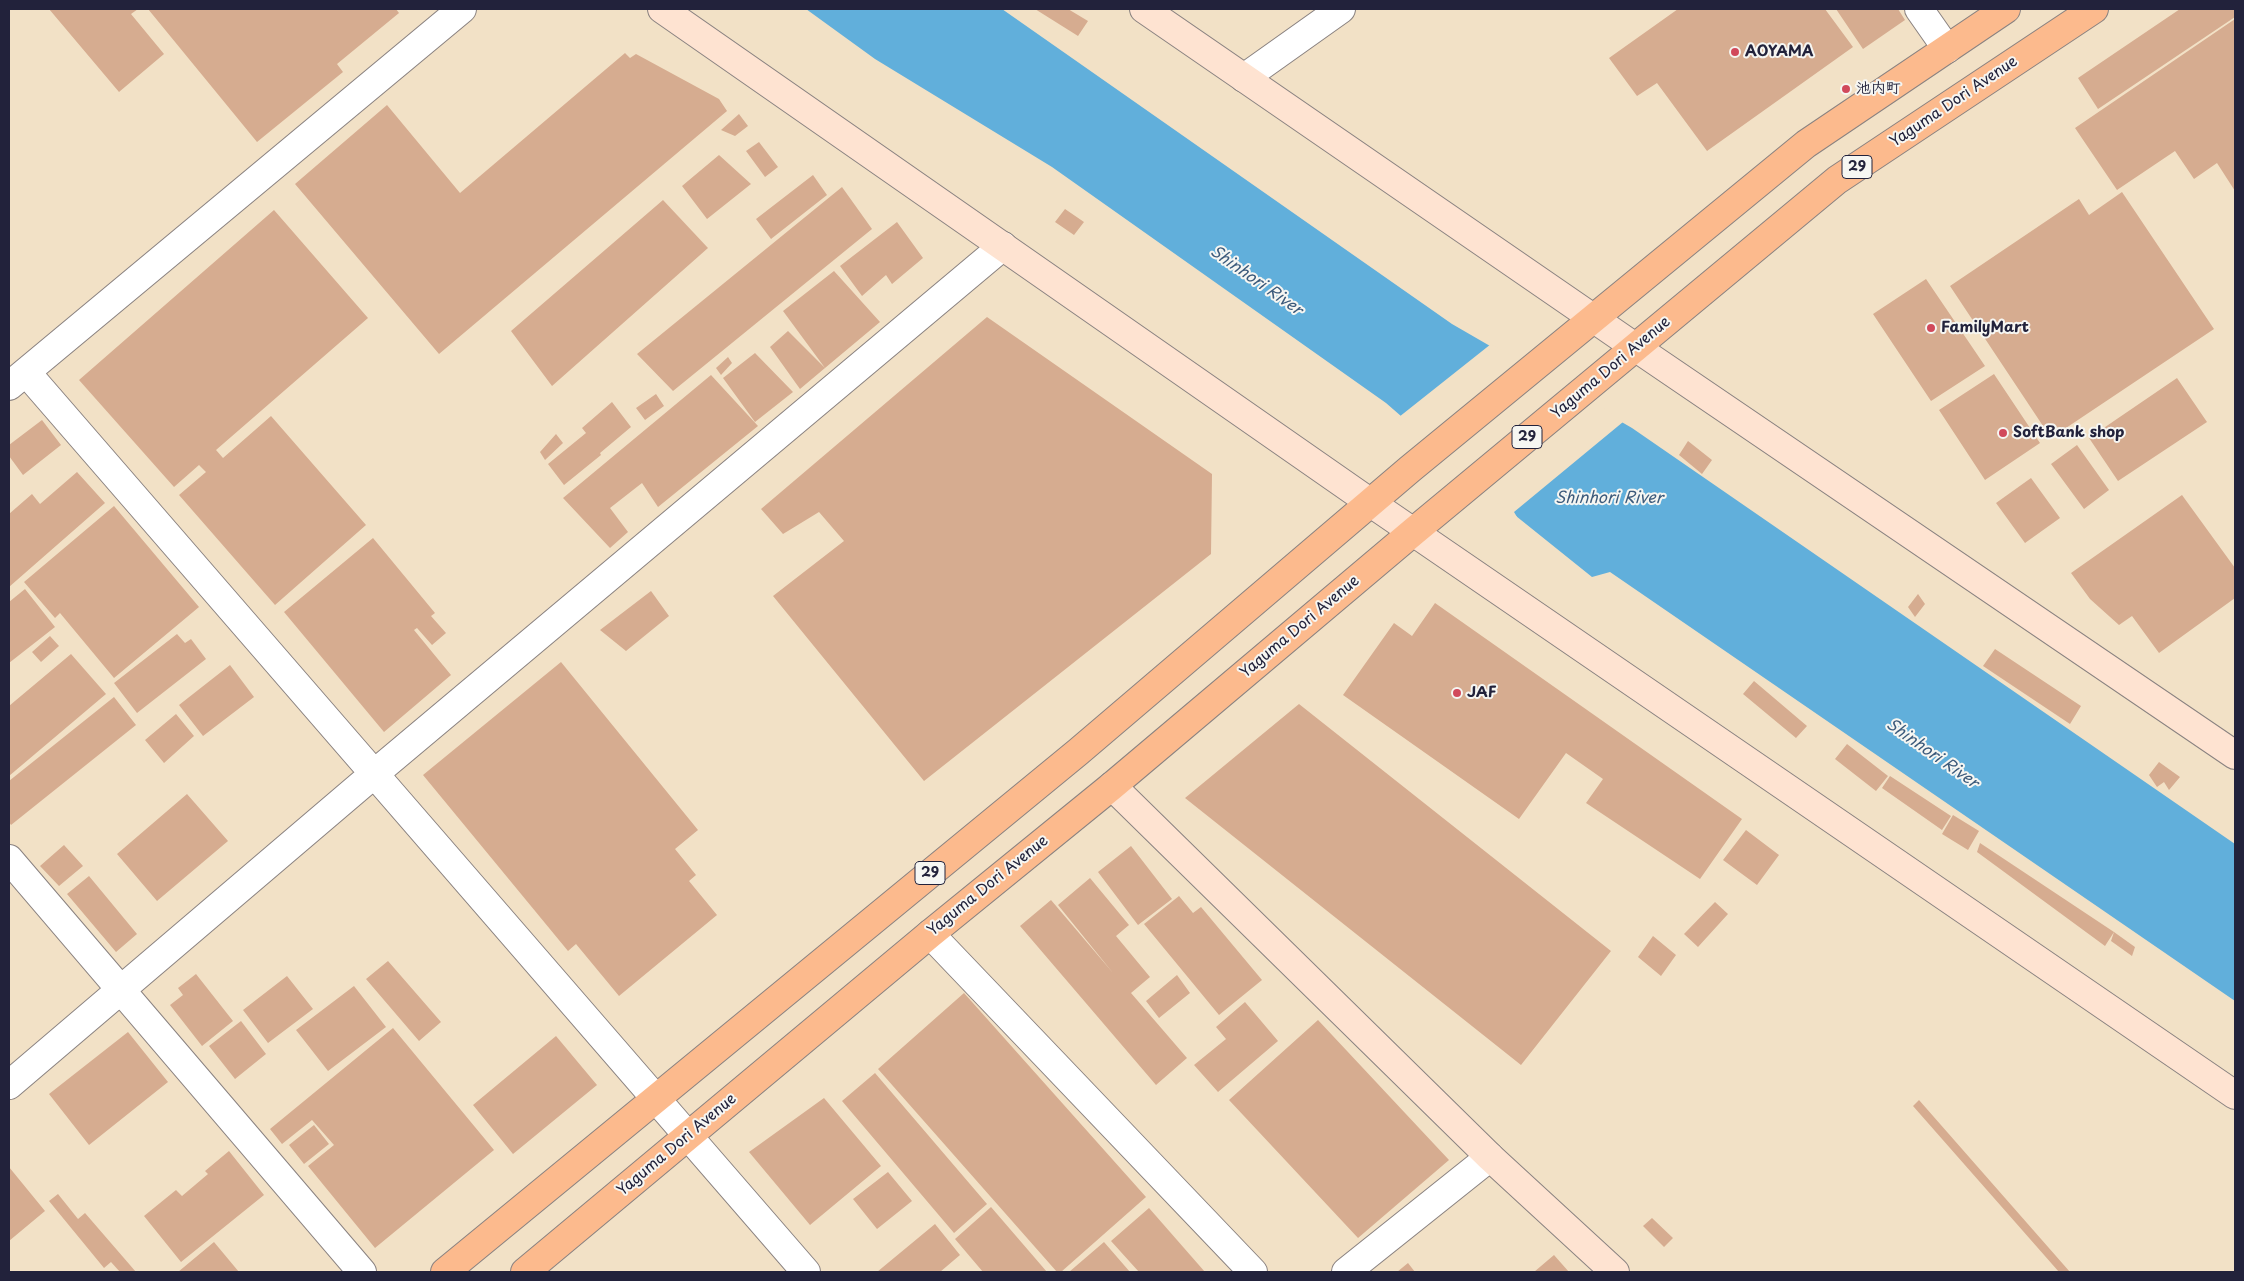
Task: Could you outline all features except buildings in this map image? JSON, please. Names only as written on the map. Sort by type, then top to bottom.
[{"type":"main road","name":"29","points":[[445,1272],[1078,752],[1410,469],[1806,144],[2006,9]]},
{"type":"main road","name":"Yaguma Dori Avenue","points":[[525,1272],[930,934],[1112,786],[1453,498],[1837,180],[2094,9]]},
{"type":"street","points":[[462,9],[17,379],[374,774],[806,1272]]},
{"type":"street","points":[[662,9],[1413,532],[2235,1095]]},
{"type":"street","points":[[1144,9],[1635,347],[2235,755]]},
{"type":"street","points":[[1244,78],[1342,9]]},
{"type":"street","points":[[1919,9],[1947,49]]},
{"type":"street","points":[[9,1085],[374,774],[1003,246]]},
{"type":"street","points":[[1112,786],[1490,1157],[1615,1272]]},
{"type":"street","points":[[9,859],[362,1272]]},
{"type":"street","points":[[930,934],[1253,1272]]},
{"type":"street","points":[[1346,1272],[1490,1157]]},
{"type":"water","name":"Shinhori River","points":[[806,9],[1002,9],[1452,324],[1632,428],[2235,844],[2235,1001],[1610,572],[1592,577],[1516,516],[1386,403],[1052,167],[875,59]]},
{"type":"pier","points":[[1491,344],[1634,426],[1623,422],[1514,512],[1517,517],[1515,518],[1399,417]]},
{"type":"place","name":"AOYAMA","points":[[1735,52]]},
{"type":"place","name":"池内町","points":[[1846,89]]},
{"type":"place","name":"FamilyMart","points":[[1931,328]]},
{"type":"place","name":"SoftBank shop","points":[[2003,433]]},
{"type":"place","name":"JAF","points":[[1457,693]]}]
